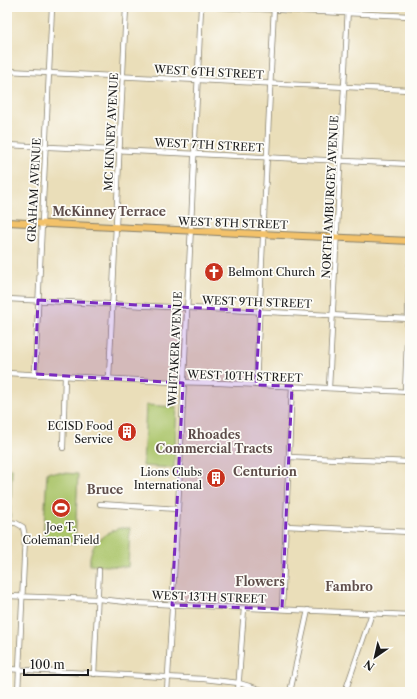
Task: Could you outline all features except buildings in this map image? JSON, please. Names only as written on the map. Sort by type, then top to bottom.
[{"type":"main road","name":"WEST 8TH STREET","points":[[7,222],[410,241]]},
{"type":"street","name":"GRAHAM AVENUE","points":[[35,374],[52,7]]},
{"type":"street","name":"MC KINNEY AVENUE","points":[[109,378],[126,7]]},
{"type":"street","name":"WHITAKER AVENUE","points":[[167,692],[178,509],[201,7]]},
{"type":"street","points":[[216,7],[274,8],[410,16]]},
{"type":"street","name":"NORTH AMBURGEY AVENUE","points":[[329,388],[338,238],[340,161],[348,7]]},
{"type":"street","points":[[256,385],[274,8]]},
{"type":"street","name":"WEST 6TH STREET","points":[[7,71],[410,90]]},
{"type":"street","name":"WEST 7TH STREET","points":[[7,145],[410,164]]},
{"type":"street","points":[[407,392],[410,262]]},
{"type":"street","name":"WEST 9TH STREET","points":[[7,299],[186,309],[333,314],[409,319]]},
{"type":"street","name":"WEST 10TH STREET","points":[[7,373],[183,383],[292,386],[407,392]]},
{"type":"street","points":[[63,448],[65,376]]},
{"type":"street","points":[[282,609],[292,386]]},
{"type":"street","points":[[288,457],[410,462]]},
{"type":"street","points":[[100,504],[178,509]]},
{"type":"street","points":[[7,522],[16,523],[23,527],[25,537],[18,692]]},
{"type":"street","points":[[286,526],[410,532]]},
{"type":"street","points":[[94,674],[99,570]]},
{"type":"street","name":"WEST 13TH STREET","points":[[7,596],[98,599],[172,605],[410,615]]},
{"type":"street","points":[[410,602],[410,615]]},
{"type":"street","points":[[238,692],[244,608]]},
{"type":"street","points":[[290,692],[308,610]]},
{"type":"street","points":[[345,692],[372,613]]},
{"type":"street","points":[[7,669],[168,677],[239,683],[269,692]]},
{"type":"highlighted area","points":[[38,300],[260,311],[256,385],[292,386],[282,609],[172,605],[183,383],[35,374]]},
{"type":"green space","points":[[7,386],[11,386],[8,458],[7,458]]},
{"type":"green space","points":[[146,405],[177,407],[174,468],[143,466]]},
{"type":"green space","points":[[7,469],[12,469],[10,518],[7,518]]},
{"type":"green space","name":"Joe T. Coleman Field","points":[[47,472],[78,474],[75,544],[43,542]]},
{"type":"green space","points":[[120,528],[130,528],[128,567],[90,565],[91,551],[98,541],[108,533]]},
{"type":"place","name":"Belmont Church","points":[[214,272]]},
{"type":"place","name":"ECISD Food Service","points":[[127,432]]},
{"type":"place","name":"Lions Clubs International","points":[[216,478]]},
{"type":"place","name":"Joe T. Coleman Field","points":[[61,508]]},
{"type":"district","name":"McKinney Terrace","points":[[109,212]]},
{"type":"district","name":"Rhoades Commercial Tracts","points":[[214,442]]},
{"type":"district","name":"Centurion","points":[[265,472]]},
{"type":"district","name":"Bruce","points":[[105,490]]},
{"type":"district","name":"Flowers","points":[[260,582]]},
{"type":"district","name":"Fambro","points":[[349,587]]}]
